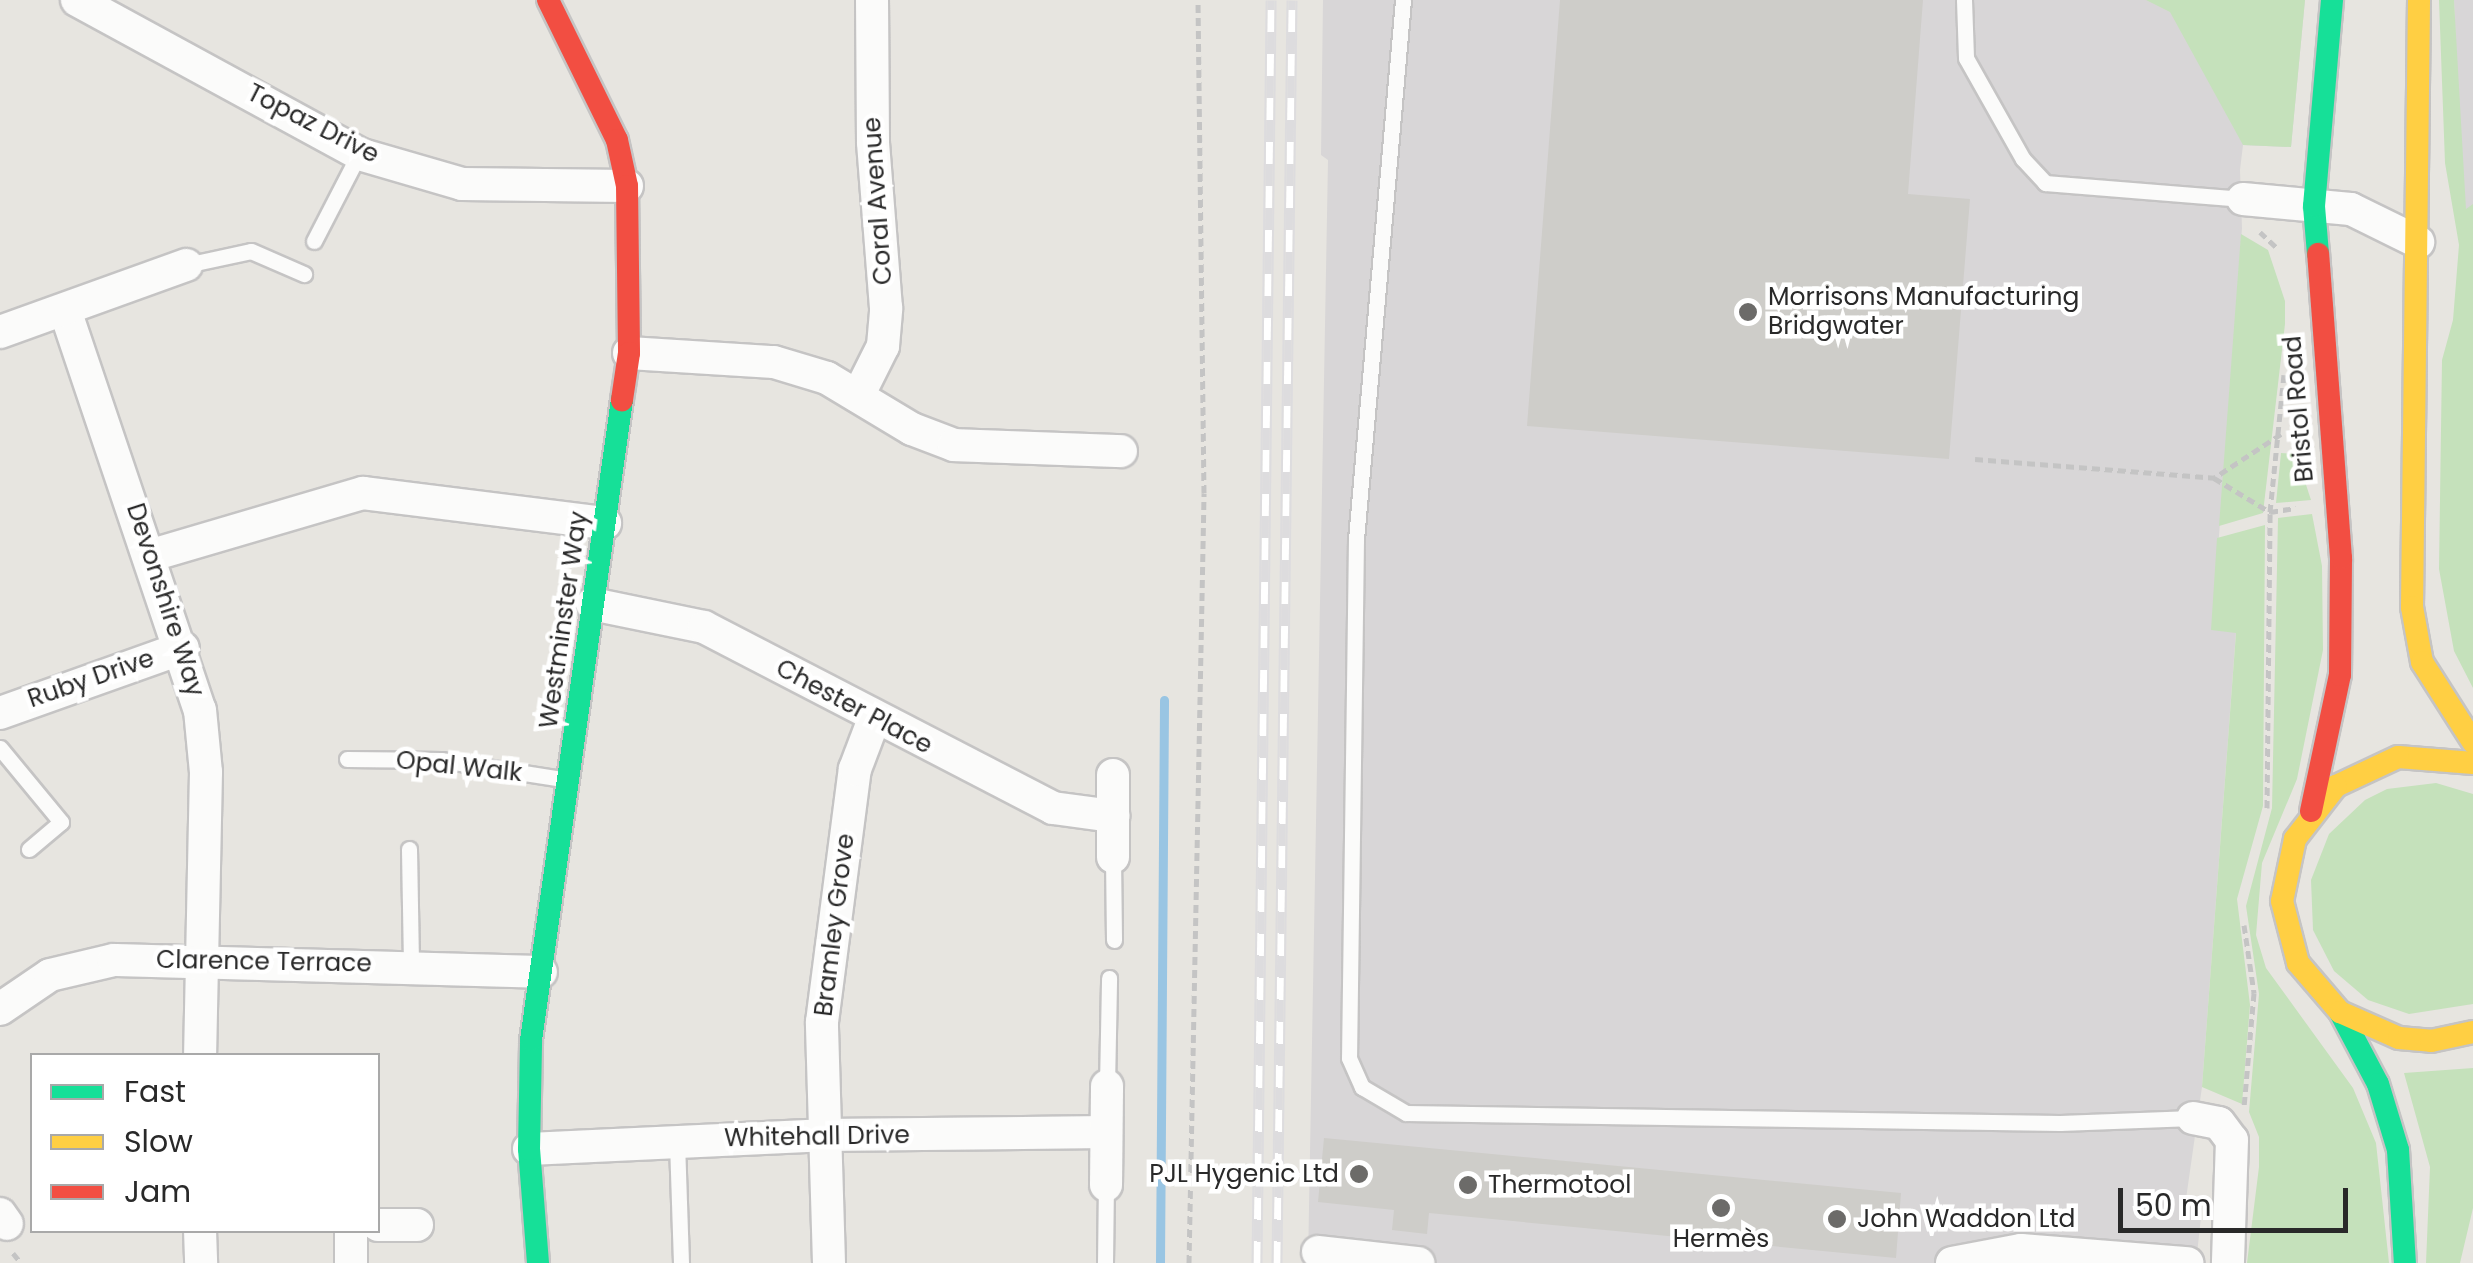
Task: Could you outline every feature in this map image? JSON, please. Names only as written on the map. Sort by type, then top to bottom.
[{"type":"main road","name":"Westminster Way","points":[[538,1263],[529,1149],[541,972],[629,353],[627,186],[598,95],[548,0]]},
{"type":"main road","name":"Bristol Road","points":[[2311,811],[2340,675],[2341,636],[2314,206],[2332,0]]},
{"type":"main road","points":[[2419,0],[2412,607],[2422,662],[2473,742]]},
{"type":"main road","points":[[2405,1263],[2408,1237],[2398,1150],[2378,1084],[2340,1012],[2298,963],[2282,902],[2285,869],[2311,811],[2336,786],[2398,757],[2432,754],[2473,764]]},
{"type":"main road","points":[[2340,1012],[2399,1038],[2431,1040],[2473,1032]]},
{"type":"street","name":"Topaz Drive","points":[[77,0],[360,154],[462,184],[627,186]]},
{"type":"street","name":"Coral Avenue","points":[[858,396],[883,346],[886,308],[873,142],[872,0]]},
{"type":"street","points":[[2252,200],[2351,209],[2418,242]]},
{"type":"street","points":[[0,332],[186,266]]},
{"type":"street","name":"Devonshire Way","points":[[65,310],[152,555],[200,710],[206,772],[200,1053]]},
{"type":"street","points":[[629,353],[774,362],[858,396],[954,446],[1121,451]]},
{"type":"street","points":[[152,555],[363,493],[605,523]]},
{"type":"street","name":"Chester Place","points":[[592,604],[704,627],[874,719],[1053,808],[1113,816]]},
{"type":"street","name":"Ruby Drive","points":[[0,713],[183,648]]},
{"type":"street","name":"Bramley Grove","points":[[829,1263],[822,1022],[855,769],[874,719]]},
{"type":"street","points":[[1112,775],[1113,857]]},
{"type":"street","name":"Clarence Terrace","points":[[0,1008],[50,975],[86,963],[411,964],[541,972]]},
{"type":"street","points":[[1106,1184],[1107,1086]]},
{"type":"street","points":[[2193,1118],[2219,1123],[2228,1134],[2233,1170],[2228,1263]]},
{"type":"street","name":"Whitehall Drive","points":[[529,1149],[677,1140],[1106,1132]]},
{"type":"street","points":[[380,1225],[417,1225]]},
{"type":"street","points":[[200,1233],[201,1263]]},
{"type":"street","points":[[351,1233],[352,1263]]},
{"type":"street","points":[[1952,1263],[2021,1250],[2187,1263]]},
{"type":"street","points":[[1318,1252],[1418,1263]]},
{"type":"lane","points":[[1403,0],[1356,539],[1349,1058],[1362,1088],[1406,1113],[2060,1123],[2193,1118]]},
{"type":"lane","points":[[1964,0],[1966,58],[2024,159],[2044,183],[2252,200]]},
{"type":"lane","points":[[314,241],[360,154]]},
{"type":"lane","points":[[186,266],[250,251],[304,274]]},
{"type":"lane","points":[[0,748],[61,822],[29,849]]},
{"type":"lane","name":"Opal Walk","points":[[347,759],[441,760],[570,781]]},
{"type":"lane","points":[[410,849],[411,964]]},
{"type":"lane","points":[[1113,857],[1114,940]]},
{"type":"lane","points":[[1107,1086],[1109,978]]},
{"type":"lane","points":[[677,1140],[681,1263]]},
{"type":"lane","points":[[1104,1263],[1106,1184]]},
{"type":"path","points":[[1190,1263],[1204,494],[1198,0]]},
{"type":"path","points":[[2252,200],[2257,228],[2282,254]]},
{"type":"path","points":[[2262,821],[2273,708],[2270,512],[2282,434],[2284,372]]},
{"type":"path","points":[[2214,478],[2282,434]]},
{"type":"path","points":[[1975,459],[2214,478],[2251,504],[2270,512],[2312,506]]},
{"type":"path","points":[[2228,1134],[2244,1108],[2254,1052],[2254,993],[2242,909]]},
{"type":"shaded area","points":[[1323,0],[2305,0],[2291,147],[2243,145],[2240,170],[2242,228],[2212,629],[2236,632],[2202,1087],[2185,1206],[2202,1208],[2196,1263],[1308,1263],[1328,160],[1321,155]]},
{"type":"shaded area","points":[[2454,0],[2473,0],[2473,625],[2458,103]]},
{"type":"green space","points":[[2146,0],[2305,0],[2291,147],[2243,145],[2170,12]]},
{"type":"green space","points":[[2439,0],[2454,0],[2466,209],[2473,204],[2473,688],[2454,651],[2439,569],[2442,360],[2453,320],[2459,245],[2445,163]]},
{"type":"green space","points":[[2241,234],[2268,250],[2285,301],[2285,324],[2263,513],[2219,526]]},
{"type":"green space","points":[[2281,453],[2296,454],[2311,500],[2276,503]]},
{"type":"green space","points":[[2312,514],[2322,566],[2323,650],[2297,779],[2262,863],[2256,935],[2266,968],[2353,1088],[2376,1143],[2389,1263],[2247,1263],[2259,1167],[2259,1137],[2249,1112],[2259,994],[2246,906],[2272,808],[2278,518]]},
{"type":"green space","points":[[2265,525],[2263,806],[2237,899],[2250,1005],[2242,1104],[2202,1087],[2236,633],[2211,630],[2217,538]]},
{"type":"green space","points":[[2436,783],[2473,794],[2473,1004],[2409,1014],[2368,1000],[2334,971],[2313,930],[2311,880],[2329,834],[2365,800],[2387,789]]},
{"type":"green space","points":[[2473,1068],[2473,1208],[2460,1263],[2426,1263],[2430,1167],[2404,1073]]},
{"type":"building","name":"Morrisons Manufacturing Bridgwater","points":[[1560,0],[1923,0],[1908,194],[1970,199],[1949,459],[1527,426]]},
{"type":"building","points":[[1324,1138],[1901,1193],[1896,1258],[1429,1213],[1427,1234],[1392,1230],[1394,1210],[1318,1202]]},
{"type":"waterway","points":[[1160,1263],[1164,700]]},
{"type":"railway","points":[[1257,1263],[1271,0]]},
{"type":"railway","points":[[1277,1263],[1292,0]]},
{"type":"traffic: fast","points":[[2318,254],[2314,206],[2332,0]]},
{"type":"traffic: fast","points":[[538,1263],[529,1149],[531,1040],[622,400]]},
{"type":"traffic: fast","points":[[2340,1012],[2378,1084],[2398,1150],[2405,1263]]},
{"type":"traffic: slow","points":[[2419,0],[2412,607],[2422,662],[2473,742]]},
{"type":"traffic: slow","points":[[2473,763],[2398,757],[2336,786],[2295,839],[2282,901],[2298,963],[2340,1012],[2399,1038],[2431,1041],[2473,1032]]},
{"type":"traffic: jam","points":[[548,0],[617,140],[627,186],[629,353],[622,400]]},
{"type":"traffic: jam","points":[[2311,811],[2340,675],[2341,558],[2318,254]]},
{"type":"place","name":"Morrisons Manufacturing Bridgwater","points":[[1748,312]]},
{"type":"place","name":"PJL Hygenic Ltd","points":[[1359,1174]]},
{"type":"place","name":"Thermotool","points":[[1468,1185]]},
{"type":"place","name":"Hermès","points":[[1721,1208]]},
{"type":"place","name":"John Waddon Ltd","points":[[1837,1219]]}]
